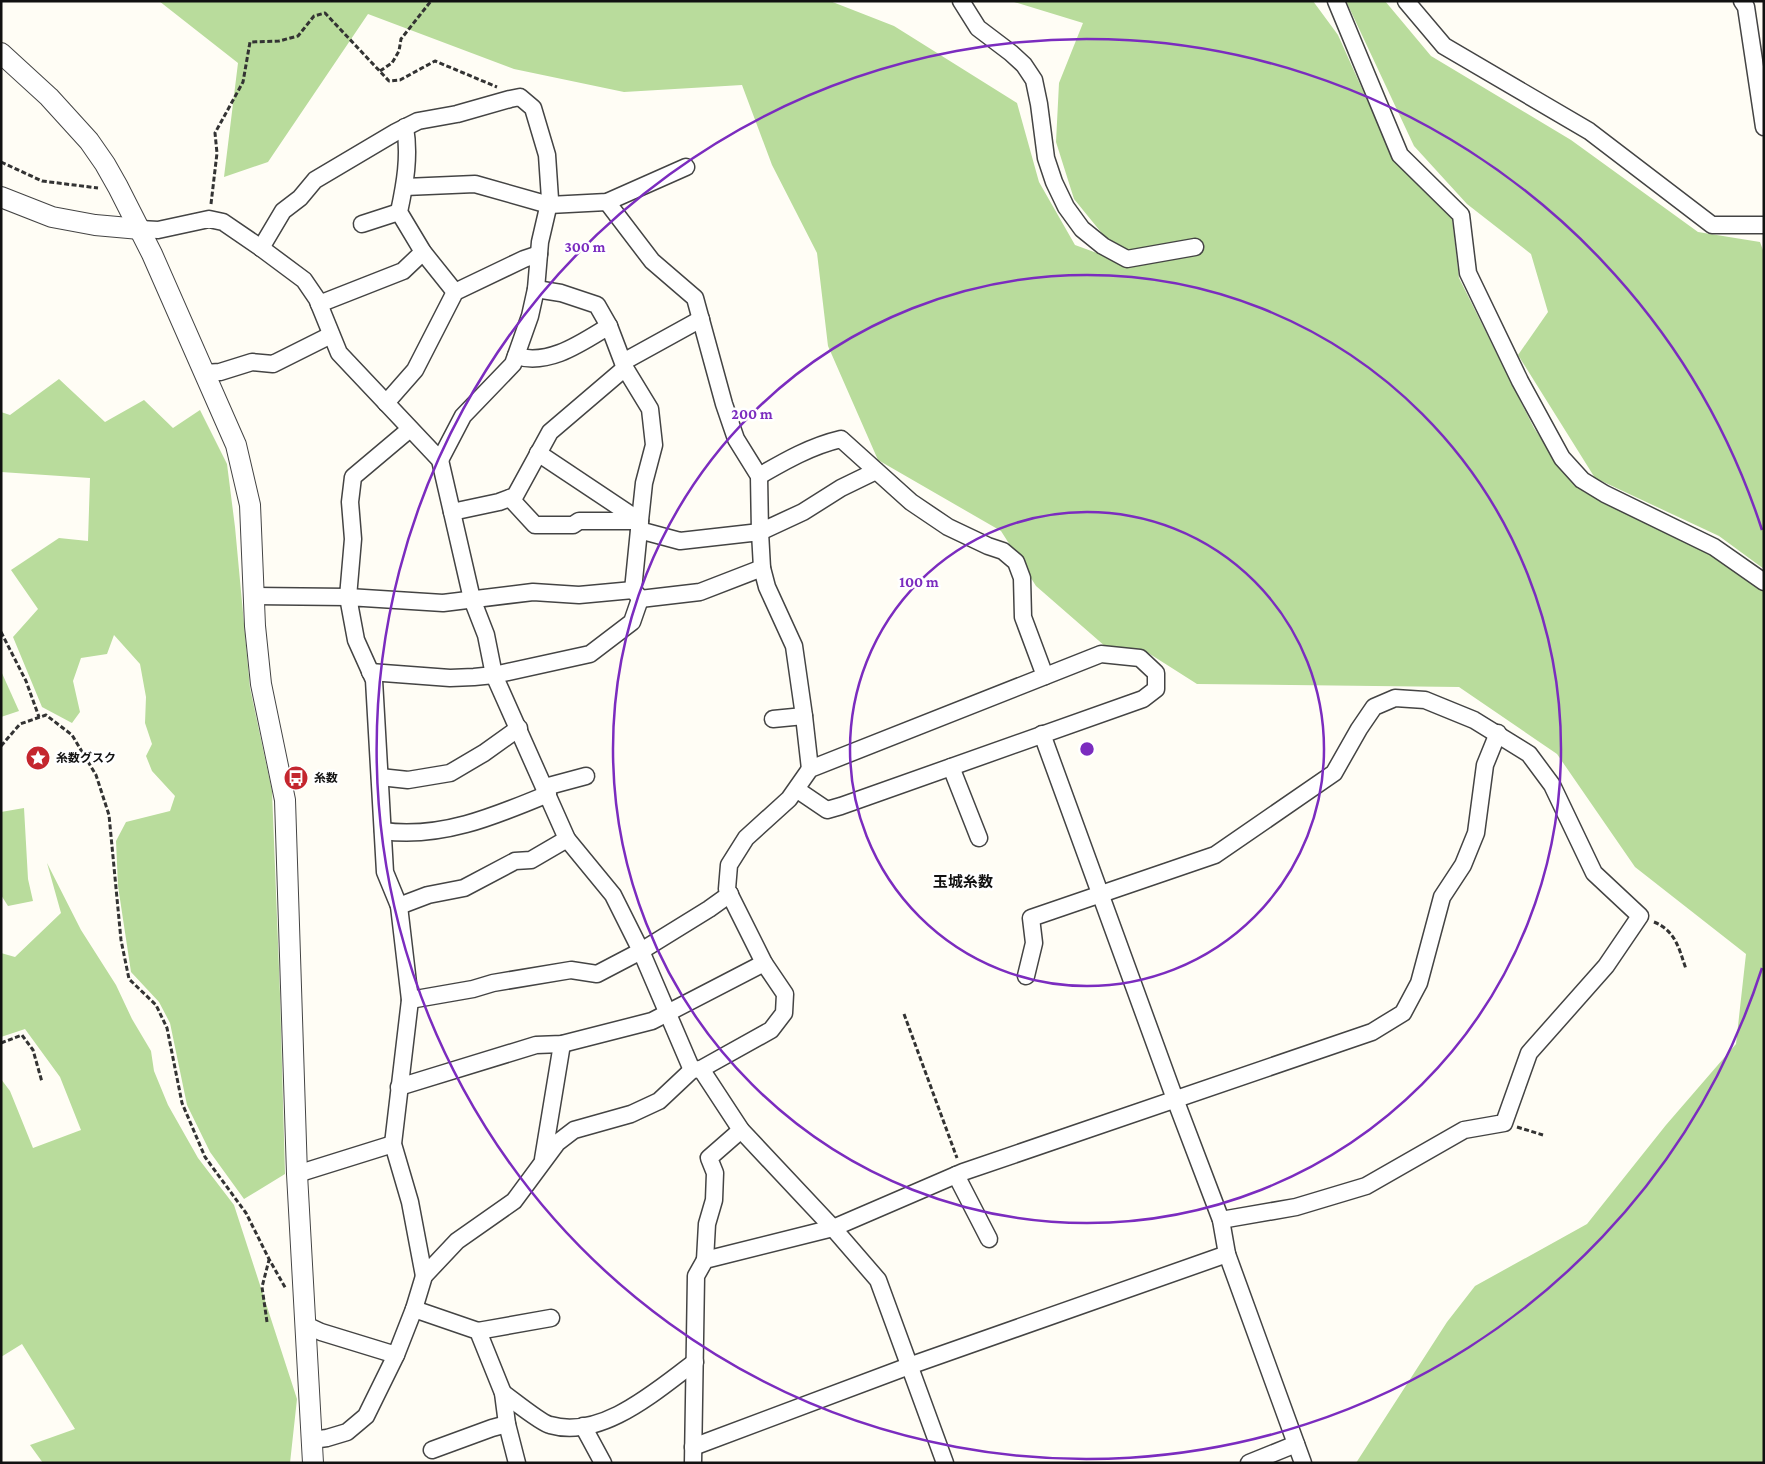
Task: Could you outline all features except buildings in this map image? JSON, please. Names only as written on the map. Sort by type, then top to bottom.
[{"type":"street","points":[[961,1],[978,28],[1024,65],[1034,80],[1046,158],[1054,182],[1066,207],[1082,229],[1103,246],[1127,259],[1195,247]]},
{"type":"street","points":[[1336,1],[1400,154],[1461,215],[1468,273],[1520,380],[1562,458],[1582,480],[1605,494],[1714,547],[1764,582]]},
{"type":"street","points":[[1406,1],[1444,46],[1589,131],[1712,225],[1764,225]]},
{"type":"street","points":[[1742,1],[1746,7],[1764,127]]},
{"type":"street","points":[[1,52],[49,97],[89,141],[105,164],[140,229],[236,445],[250,505],[255,626],[261,684],[285,800],[297,1174],[313,1463]]},
{"type":"street","points":[[261,248],[283,211],[300,198],[315,180],[405,127],[418,121],[457,114],[510,98],[520,97],[533,108],[547,155],[550,199],[540,242],[536,289],[530,316],[513,364],[463,416],[440,460]]},
{"type":"street","points":[[405,127],[408,146],[404,187],[399,212],[423,252],[455,292]]},
{"type":"street","points":[[404,187],[475,184],[549,205],[607,202],[686,167]]},
{"type":"street","points":[[1,197],[52,217],[95,225],[158,230],[209,219],[223,222],[304,280],[319,304],[339,353],[440,460],[472,599],[486,635],[494,675],[567,839],[612,895],[641,951],[667,1014],[696,1070],[740,1130],[878,1280],[945,1463]]},
{"type":"street","points":[[607,202],[652,261],[695,298],[724,404],[736,439],[759,476],[762,568],[767,587],[794,646],[810,769]]},
{"type":"street","points":[[362,224],[399,212]]},
{"type":"street","points":[[319,304],[403,271],[423,252]]},
{"type":"street","points":[[386,403],[415,370],[455,292],[524,259],[539,254]]},
{"type":"street","points":[[370,672],[450,678],[494,675],[590,654],[632,622],[637,594],[639,525],[644,483],[654,445],[650,409],[624,365],[609,326],[597,305],[561,293],[536,289]]},
{"type":"street","points":[[452,512],[499,502],[515,496],[550,432],[624,365],[701,319]]},
{"type":"street","points":[[516,356],[529,360],[566,352],[609,326]]},
{"type":"street","points":[[204,373],[220,372],[252,362],[273,364],[331,335]]},
{"type":"street","points":[[410,429],[353,478],[350,502],[353,539],[348,597],[356,640],[374,680],[385,872],[399,906],[410,1000],[393,1144],[410,1202],[424,1276]]},
{"type":"street","points":[[759,476],[787,460],[822,444],[841,440],[911,502],[948,527],[1003,551],[1016,562],[1022,578],[1023,616],[1045,676]]},
{"type":"street","points":[[538,453],[639,525],[680,541],[760,532],[803,512],[841,488],[876,471]]},
{"type":"street","points":[[510,498],[535,525],[573,525],[579,521],[639,525]]},
{"type":"street","points":[[254,596],[348,597],[444,603],[533,592],[579,595],[700,592],[762,568]]},
{"type":"street","points":[[312,1440],[347,1432],[366,1416],[396,1355],[414,1309],[424,1276],[457,1241],[514,1201],[543,1159],[557,1143],[574,1130],[631,1114],[659,1101],[696,1070],[771,1030],[784,1013],[785,994],[764,963],[728,889],[728,865],[746,838],[789,799],[796,789],[810,769],[1101,654],[1140,658],[1156,673],[1156,689],[1143,699],[827,810],[796,789]]},
{"type":"street","points":[[1026,976],[1034,942],[1031,918],[1215,855],[1334,773],[1374,707],[1394,698],[1424,700],[1474,720],[1498,733],[1529,754],[1552,785],[1594,873],[1640,916],[1606,966],[1529,1053],[1504,1123],[1464,1130],[1366,1186],[1296,1207],[1221,1220]]},
{"type":"street","points":[[773,719],[804,716]]},
{"type":"street","points":[[380,777],[408,780],[450,773],[484,753],[519,728]]},
{"type":"street","points":[[705,1260],[832,1228],[959,1174],[1372,1032],[1403,1013],[1419,983],[1442,897],[1462,865],[1476,833],[1485,765],[1498,733]]},
{"type":"street","points":[[1042,734],[1221,1220],[1227,1254],[1303,1463]]},
{"type":"street","points":[[951,767],[979,838]]},
{"type":"street","points":[[383,831],[402,834],[434,832],[496,816],[546,790],[586,776]]},
{"type":"street","points":[[399,906],[428,895],[464,888],[515,861],[531,860],[567,839]]},
{"type":"street","points":[[410,1000],[473,989],[493,982],[571,970],[597,974],[641,951],[730,894]]},
{"type":"street","points":[[399,1087],[536,1045],[562,1044],[652,1021],[764,963]]},
{"type":"street","points":[[543,1159],[562,1044]]},
{"type":"street","points":[[740,1130],[709,1158],[715,1173],[715,1191],[707,1224],[705,1260],[696,1276],[693,1455],[910,1366],[1227,1254]]},
{"type":"street","points":[[297,1174],[393,1144]]},
{"type":"street","points":[[959,1174],[989,1239]]},
{"type":"street","points":[[414,1309],[478,1331],[551,1318]]},
{"type":"street","points":[[306,1325],[321,1332],[396,1355]]},
{"type":"street","points":[[478,1331],[503,1394],[507,1424],[517,1463]]},
{"type":"street","points":[[503,1394],[549,1425],[575,1428],[616,1417],[651,1395],[696,1362]]},
{"type":"street","points":[[432,1450],[507,1424]]},
{"type":"street","points":[[583,1426],[603,1463]]},
{"type":"street","points":[[1249,1463],[1296,1444]]},
{"type":"path","points":[[380,71],[392,63],[399,51],[401,39],[431,1]]},
{"type":"path","points":[[209,219],[216,153],[215,133],[243,82],[250,42],[279,41],[298,36],[314,16],[325,13],[389,81],[400,80],[435,61],[520,97]]},
{"type":"path","points":[[1,162],[42,181],[100,189]]},
{"type":"path","points":[[1,632],[26,681],[39,717]]},
{"type":"path","points":[[1,746],[20,724],[46,715],[72,735],[96,776],[109,814],[121,940],[129,979],[156,1005],[164,1020],[182,1103],[205,1157],[246,1213],[288,1292]]},
{"type":"path","points":[[1640,916],[1662,926],[1677,941],[1686,969]]},
{"type":"path","points":[[904,1014],[959,1174]]},
{"type":"path","points":[[1,1043],[22,1035],[32,1050],[42,1082]]},
{"type":"path","points":[[1504,1123],[1543,1134]]},
{"type":"path","points":[[267,1322],[262,1287],[269,1259]]},
{"type":"green space","points":[[159,1],[830,1],[894,26],[1017,103],[1039,182],[1075,245],[1127,264],[1127,253],[1109,242],[1074,199],[1056,142],[1059,83],[1083,23],[1011,1],[1313,1],[1338,35],[1385,140],[1452,218],[1459,278],[1534,428],[1560,466],[1584,492],[1719,558],[1764,592],[1764,1463],[1356,1463],[1447,1322],[1475,1286],[1587,1224],[1666,1125],[1736,1044],[1746,954],[1635,867],[1557,754],[1459,687],[1197,684],[1142,649],[1106,647],[1036,586],[1001,531],[878,460],[828,346],[817,253],[772,165],[742,85],[624,92],[514,69],[368,14],[268,162],[224,177],[238,63]]},
{"type":"green space","points":[[1346,1],[1385,1],[1431,56],[1571,140],[1698,232],[1760,242],[1764,253],[1764,569],[1719,536],[1595,478],[1518,355],[1548,312],[1531,254],[1467,204],[1414,146]]},
{"type":"green space","points":[[59,379],[105,422],[144,400],[173,428],[200,410],[227,464],[235,527],[250,688],[272,791],[285,1174],[244,1199],[210,1152],[187,1105],[170,1023],[159,1002],[131,972],[118,886],[116,841],[126,822],[170,811],[175,796],[152,771],[146,756],[152,744],[145,723],[146,697],[140,664],[114,635],[107,654],[81,658],[73,681],[80,712],[72,723],[42,707],[13,637],[38,609],[11,570],[59,538],[88,541],[90,478],[1,472],[1,412],[10,415]]},
{"type":"green space","points":[[1,671],[19,711],[1,717]]},
{"type":"green space","points":[[24,808],[28,879],[33,901],[8,906],[1,895],[1,812]]},
{"type":"green space","points":[[47,863],[81,930],[116,985],[132,1019],[151,1051],[154,1071],[168,1105],[198,1158],[234,1205],[297,1399],[290,1463],[43,1463],[30,1445],[75,1429],[22,1344],[1,1357],[1,1079],[10,1091],[33,1148],[81,1130],[60,1077],[25,1029],[1,1037],[1,953],[15,957],[61,913]]},
{"type":"place","name":"糸数グスク","points":[[38,758]]},
{"type":"place","name":"糸数","points":[[296,778]]},
{"type":"district","name":"玉城糸数","points":[[963,882]]}]
